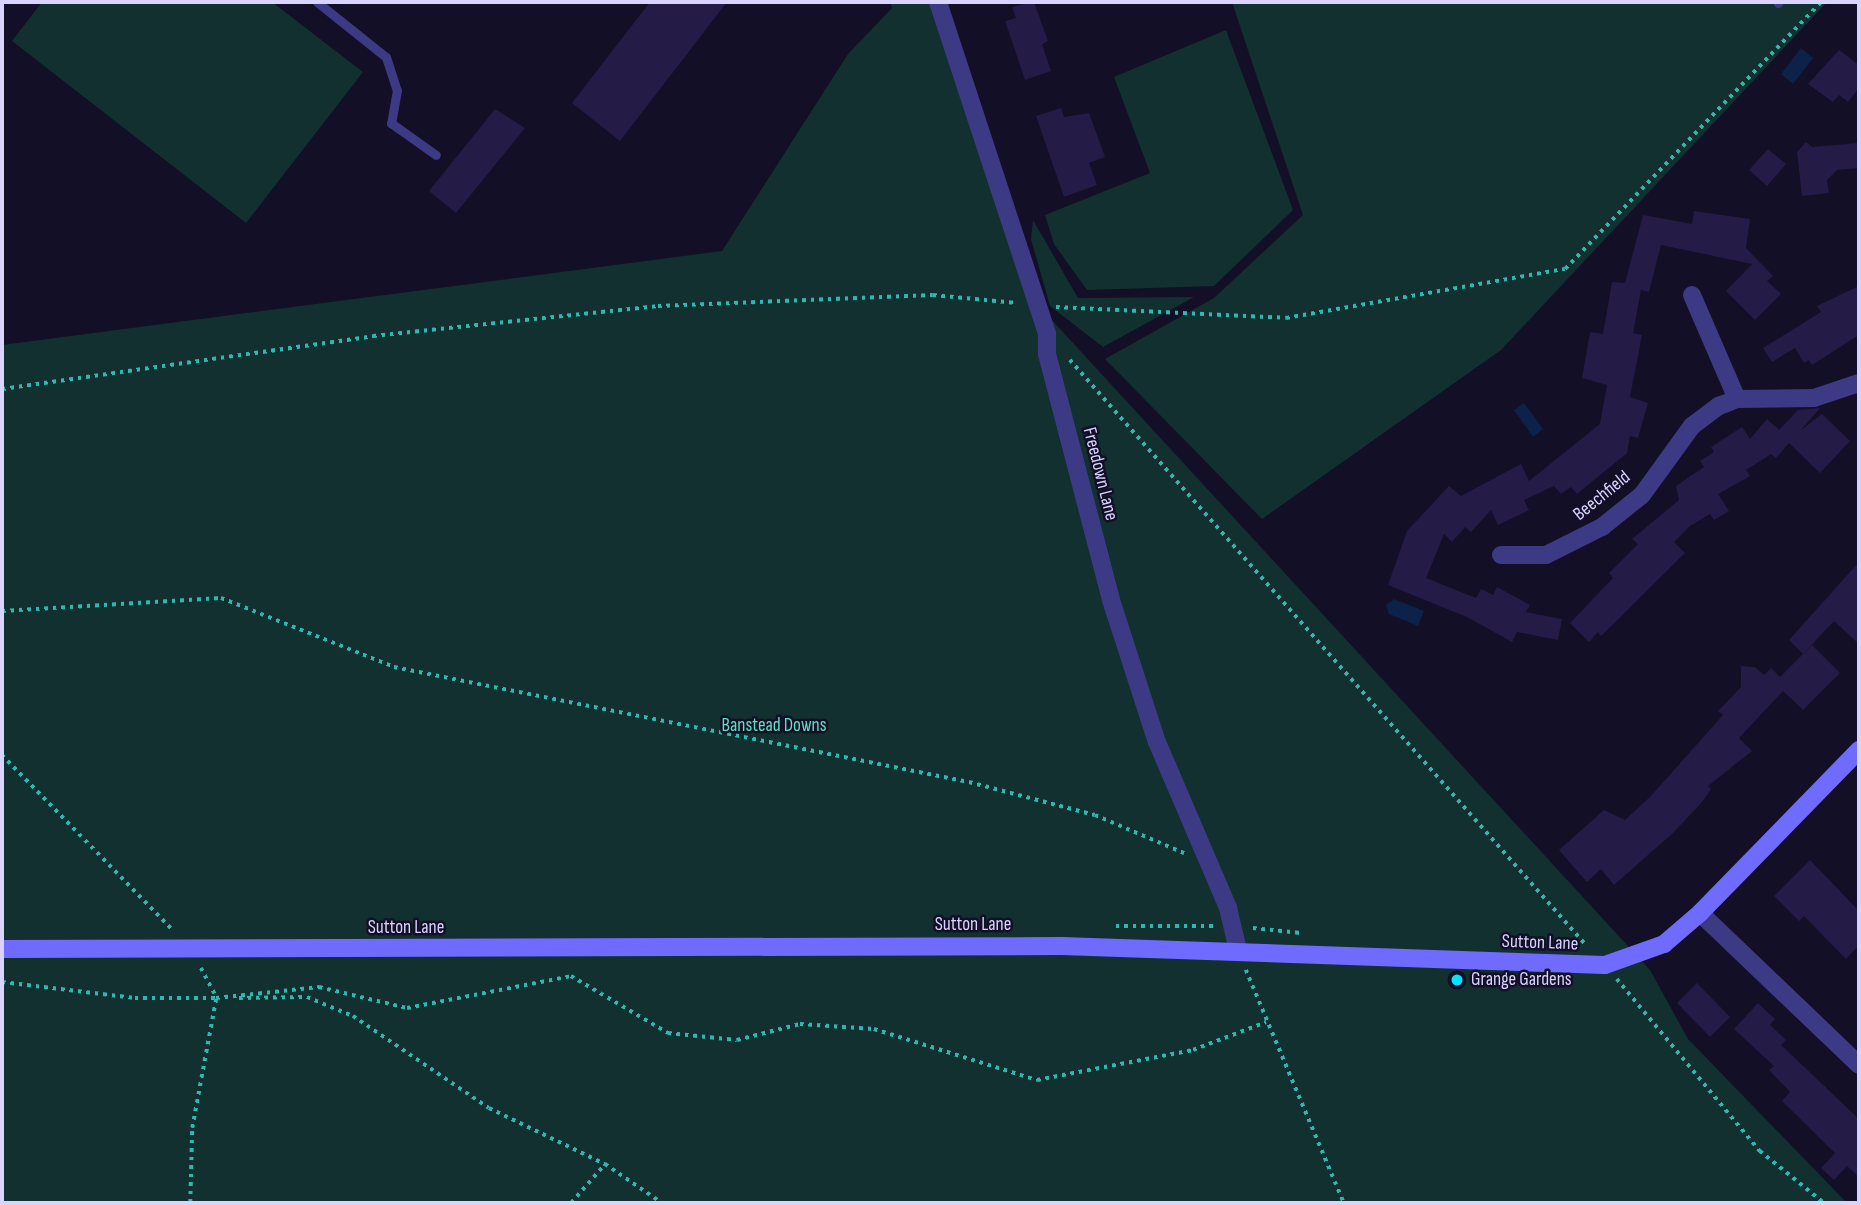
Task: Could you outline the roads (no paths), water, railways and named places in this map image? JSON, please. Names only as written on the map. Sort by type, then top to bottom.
[{"type":"main road","name":"Sutton Lane","points":[[2,949],[812,946],[1238,950],[1605,965],[1664,944],[1700,913],[1859,750]]},
{"type":"street","name":"Freedown Lane","points":[[938,2],[1047,334],[1047,354],[1111,600],[1157,742],[1211,865],[1238,950]]},
{"type":"street","points":[[1692,295],[1737,399],[1814,398],[1859,383]]},
{"type":"street","name":"Beechfield","points":[[1501,555],[1546,555],[1602,527],[1642,495],[1692,426],[1737,399]]},
{"type":"street","points":[[1700,913],[1859,1065]]},
{"type":"lane","points":[[317,2],[386,57],[397,90],[391,123],[436,155]]},
{"type":"water","points":[[1801,48],[1813,58],[1793,84],[1781,74]]},
{"type":"water","points":[[1524,403],[1543,429],[1533,437],[1514,410]]},
{"type":"water","points":[[1394,599],[1424,611],[1418,626],[1389,614],[1386,605]]},
{"type":"place","name":"Grange Gardens","points":[[1457,980]]},
{"type":"park label","name":"Banstead Downs","points":[[774,726]]}]
